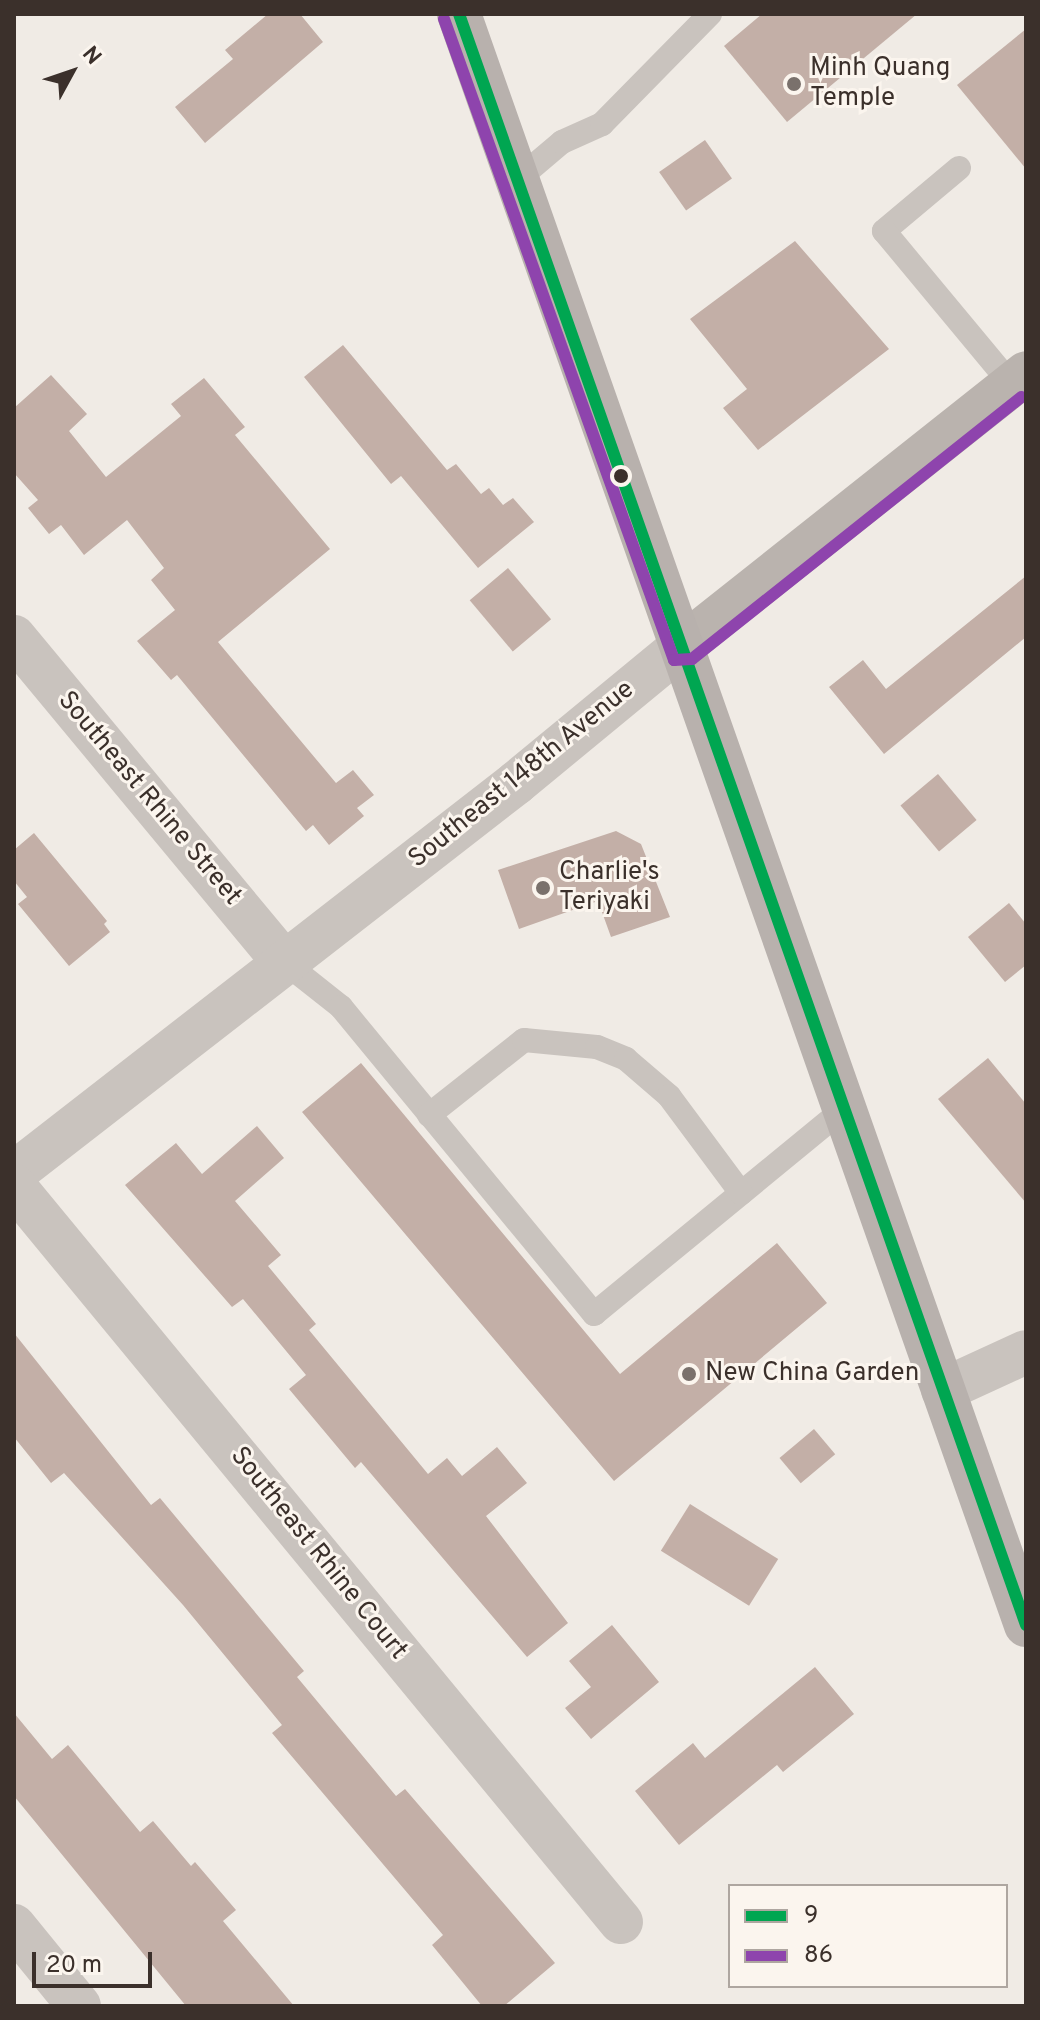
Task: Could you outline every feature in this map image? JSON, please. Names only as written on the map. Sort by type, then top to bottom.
[{"type":"main road","points":[[459,14],[1026,1625]]},
{"type":"main road","name":"Southeast 148th Avenue","points":[[682,646],[1018,378]]},
{"type":"street","name":"Southeast Rhine Street","points":[[14,637],[283,961]]},
{"type":"street","name":"Southeast 148th Avenue","points":[[14,1173],[516,783],[682,646]]},
{"type":"street","name":"Southeast Rhine Court","points":[[14,1186],[621,1922]]},
{"type":"street","points":[[943,1390],[1026,1352]]},
{"type":"street","points":[[14,1926],[79,2006]]},
{"type":"lane","points":[[517,180],[562,142],[602,124],[710,14]]},
{"type":"lane","points":[[959,168],[884,231],[1018,378]]},
{"type":"lane","points":[[283,961],[341,1007],[594,1314],[844,1109]]},
{"type":"lane","points":[[429,1115],[524,1040],[556,1039],[597,1047],[626,1059],[669,1096],[741,1193]]},
{"type":"building","points":[[268,14],[300,14],[323,42],[205,143],[175,107],[233,59],[225,50]]},
{"type":"building","name":"Minh Quang Temple","points":[[762,14],[917,14],[787,122],[724,46]]},
{"type":"building","points":[[1026,29],[1026,169],[957,85]]},
{"type":"building","points":[[705,140],[732,179],[686,211],[659,172]]},
{"type":"building","points":[[795,241],[889,349],[758,450],[723,408],[747,389],[690,319]]},
{"type":"building","points":[[343,345],[447,470],[456,464],[481,494],[489,488],[503,505],[513,498],[534,522],[478,568],[401,476],[391,484],[304,377]]},
{"type":"building","points":[[51,375],[87,414],[69,431],[106,477],[181,416],[171,404],[204,378],[245,427],[235,435],[330,549],[218,642],[336,783],[353,770],[374,795],[357,808],[364,816],[329,845],[313,825],[306,831],[177,675],[171,680],[137,641],[175,610],[151,580],[164,568],[127,520],[84,555],[61,525],[49,534],[28,508],[38,500],[14,473],[14,408]]},
{"type":"building","points":[[508,568],[551,619],[513,651],[470,600]]},
{"type":"building","points":[[1026,576],[1026,637],[884,754],[829,687],[863,660],[886,689]]},
{"type":"building","points":[[938,774],[977,820],[939,851],[900,805]]},
{"type":"building","points":[[616,831],[641,844],[670,917],[611,937],[598,901],[519,929],[498,870]]},
{"type":"building","points":[[34,833],[107,921],[104,924],[110,932],[69,966],[18,904],[27,897],[14,881],[14,850]]},
{"type":"building","points":[[1009,903],[1026,924],[1026,965],[1005,982],[968,937]]},
{"type":"building","points":[[988,1058],[1026,1104],[1026,1203],[938,1099]]},
{"type":"building","points":[[361,1063],[620,1374],[777,1243],[827,1303],[614,1481],[302,1112]]},
{"type":"building","points":[[257,1126],[284,1158],[235,1201],[281,1255],[268,1266],[316,1324],[309,1330],[428,1474],[447,1458],[462,1476],[497,1447],[527,1483],[486,1516],[568,1623],[527,1657],[361,1462],[355,1468],[289,1389],[306,1375],[243,1299],[232,1307],[125,1185],[176,1143],[202,1174]]},
{"type":"building","points":[[14,1333],[151,1505],[160,1498],[304,1671],[297,1677],[396,1796],[405,1789],[555,1963],[504,2006],[482,2006],[432,1945],[443,1935],[272,1733],[282,1725],[183,1605],[64,1473],[51,1483],[14,1437]]},
{"type":"building","points":[[814,1429],[835,1454],[801,1483],[780,1458]]},
{"type":"building","points":[[690,1504],[778,1559],[749,1606],[661,1551]]},
{"type":"building","points":[[612,1625],[659,1682],[591,1739],[565,1708],[591,1687],[569,1661]]},
{"type":"building","points":[[815,1667],[854,1714],[783,1772],[777,1765],[679,1845],[635,1791],[693,1743],[705,1758]]},
{"type":"building","points":[[14,1713],[52,1759],[68,1745],[140,1832],[153,1821],[191,1866],[195,1862],[236,1910],[223,1921],[294,2006],[186,2006],[14,1796]]},
{"type":"transit line","name":"9","points":[[459,14],[1026,1625]]},
{"type":"transit line","name":"86","points":[[444,19],[674,660],[692,659],[1021,397]]},
{"type":"place","name":"Minh Quang Temple","points":[[794,84]]},
{"type":"place","name":"Charlie's Teriyaki","points":[[543,888]]},
{"type":"place","name":"New China Garden","points":[[689,1374]]}]
